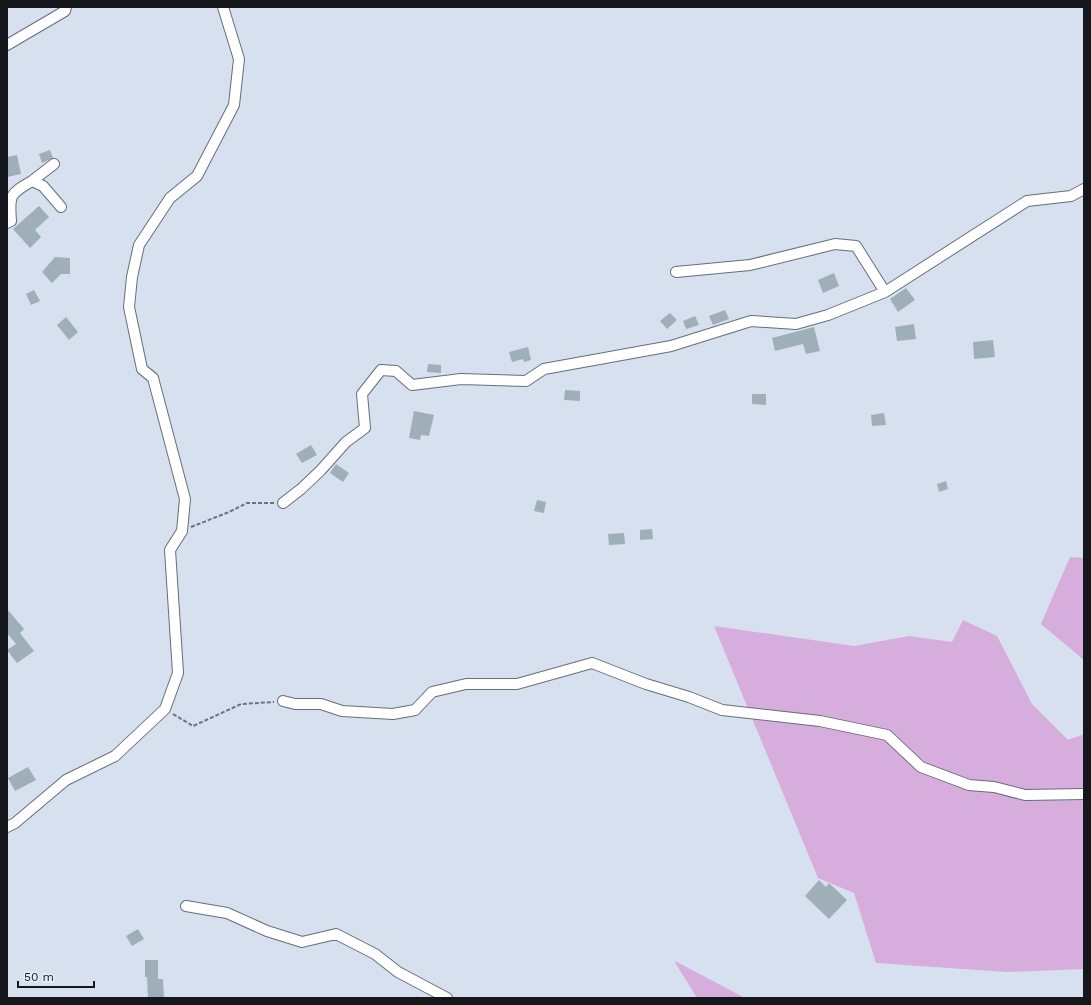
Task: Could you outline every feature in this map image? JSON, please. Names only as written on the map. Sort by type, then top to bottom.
[{"type":"street","points":[[7,45],[65,11],[66,7]]},
{"type":"street","points":[[7,827],[15,824],[66,780],[115,756],[165,709],[178,672],[170,550],[182,530],[185,499],[153,378],[142,368],[129,307],[132,277],[139,244],[170,198],[197,176],[234,104],[239,59],[223,7]]},
{"type":"street","points":[[7,222],[11,221],[9,202],[15,191],[32,181],[54,164]]},
{"type":"street","points":[[32,181],[43,186],[61,207]]},
{"type":"street","points":[[283,503],[301,490],[346,442],[365,428],[362,394],[381,370],[396,370],[412,385],[461,379],[526,381],[544,369],[671,346],[751,321],[796,324],[828,316],[885,292],[1027,201],[1072,196],[1084,189]]},
{"type":"street","points":[[676,272],[750,265],[835,244],[856,246],[885,292]]},
{"type":"street","points":[[283,701],[295,704],[321,704],[342,712],[393,714],[415,710],[432,692],[466,684],[517,684],[592,663],[646,684],[689,697],[722,710],[820,721],[886,735],[921,767],[969,785],[994,787],[1025,795],[1084,794]]},
{"type":"street","points":[[186,906],[226,913],[267,931],[302,942],[336,934],[376,954],[398,972],[447,998]]},
{"type":"path","points":[[182,530],[229,512],[247,503],[283,503]]},
{"type":"path","points":[[165,709],[193,726],[241,704],[283,701]]},
{"type":"shaded area","points":[[1070,557],[1084,558],[1084,660],[1041,624]]},
{"type":"shaded area","points":[[963,620],[997,636],[1032,704],[1068,740],[1084,734],[1084,969],[1007,972],[876,963],[854,893],[818,878],[714,626],[854,646],[909,636],[952,642]]},
{"type":"shaded area","points":[[675,961],[745,998],[697,998]]},
{"type":"building","points":[[50,150],[53,158],[42,163],[39,154]]},
{"type":"building","points":[[17,155],[21,174],[7,177],[7,157]]},
{"type":"building","points":[[39,206],[49,217],[35,230],[41,237],[30,248],[13,229]]},
{"type":"building","points":[[55,257],[70,258],[70,274],[61,274],[52,283],[42,272]]},
{"type":"building","points":[[834,273],[839,286],[823,293],[818,280]]},
{"type":"building","points":[[906,288],[915,300],[898,312],[890,299]]},
{"type":"building","points":[[34,290],[40,301],[31,305],[26,294]]},
{"type":"building","points":[[725,310],[729,319],[713,325],[709,316]]},
{"type":"building","points":[[670,313],[677,320],[667,329],[660,321]]},
{"type":"building","points":[[695,316],[699,325],[686,329],[683,321]]},
{"type":"building","points":[[66,317],[78,332],[69,340],[57,325]]},
{"type":"building","points":[[914,324],[916,339],[897,341],[895,327]]},
{"type":"building","points":[[814,327],[820,351],[806,354],[803,344],[775,351],[772,338]]},
{"type":"building","points":[[993,340],[995,357],[974,359],[973,342]]},
{"type":"building","points":[[528,347],[531,360],[524,362],[523,359],[512,362],[509,352]]},
{"type":"building","points":[[428,364],[441,365],[441,373],[427,372]]},
{"type":"building","points":[[565,390],[580,391],[580,401],[564,400]]},
{"type":"building","points":[[752,394],[766,394],[766,405],[752,404]]},
{"type":"building","points":[[414,411],[434,415],[429,436],[421,435],[420,440],[409,438]]},
{"type":"building","points":[[884,413],[886,425],[872,426],[871,415]]},
{"type":"building","points":[[311,445],[317,455],[302,463],[296,454]]},
{"type":"building","points":[[336,464],[349,473],[343,482],[330,473]]},
{"type":"building","points":[[946,481],[948,489],[939,492],[937,484]]},
{"type":"building","points":[[537,500],[546,502],[544,513],[534,511]]},
{"type":"building","points":[[652,529],[653,539],[640,540],[640,530]]},
{"type":"building","points":[[624,533],[625,544],[609,545],[608,534]]},
{"type":"building","points":[[7,609],[24,629],[20,633],[34,651],[17,663],[7,650],[16,644],[7,633]]},
{"type":"building","points":[[28,767],[36,780],[15,791],[8,778]]},
{"type":"building","points":[[819,880],[826,887],[829,883],[847,900],[829,919],[805,896]]},
{"type":"building","points":[[138,929],[144,939],[132,946],[126,936]]},
{"type":"building","points":[[145,960],[158,960],[158,979],[163,979],[164,998],[148,998],[147,977],[145,977]]}]
